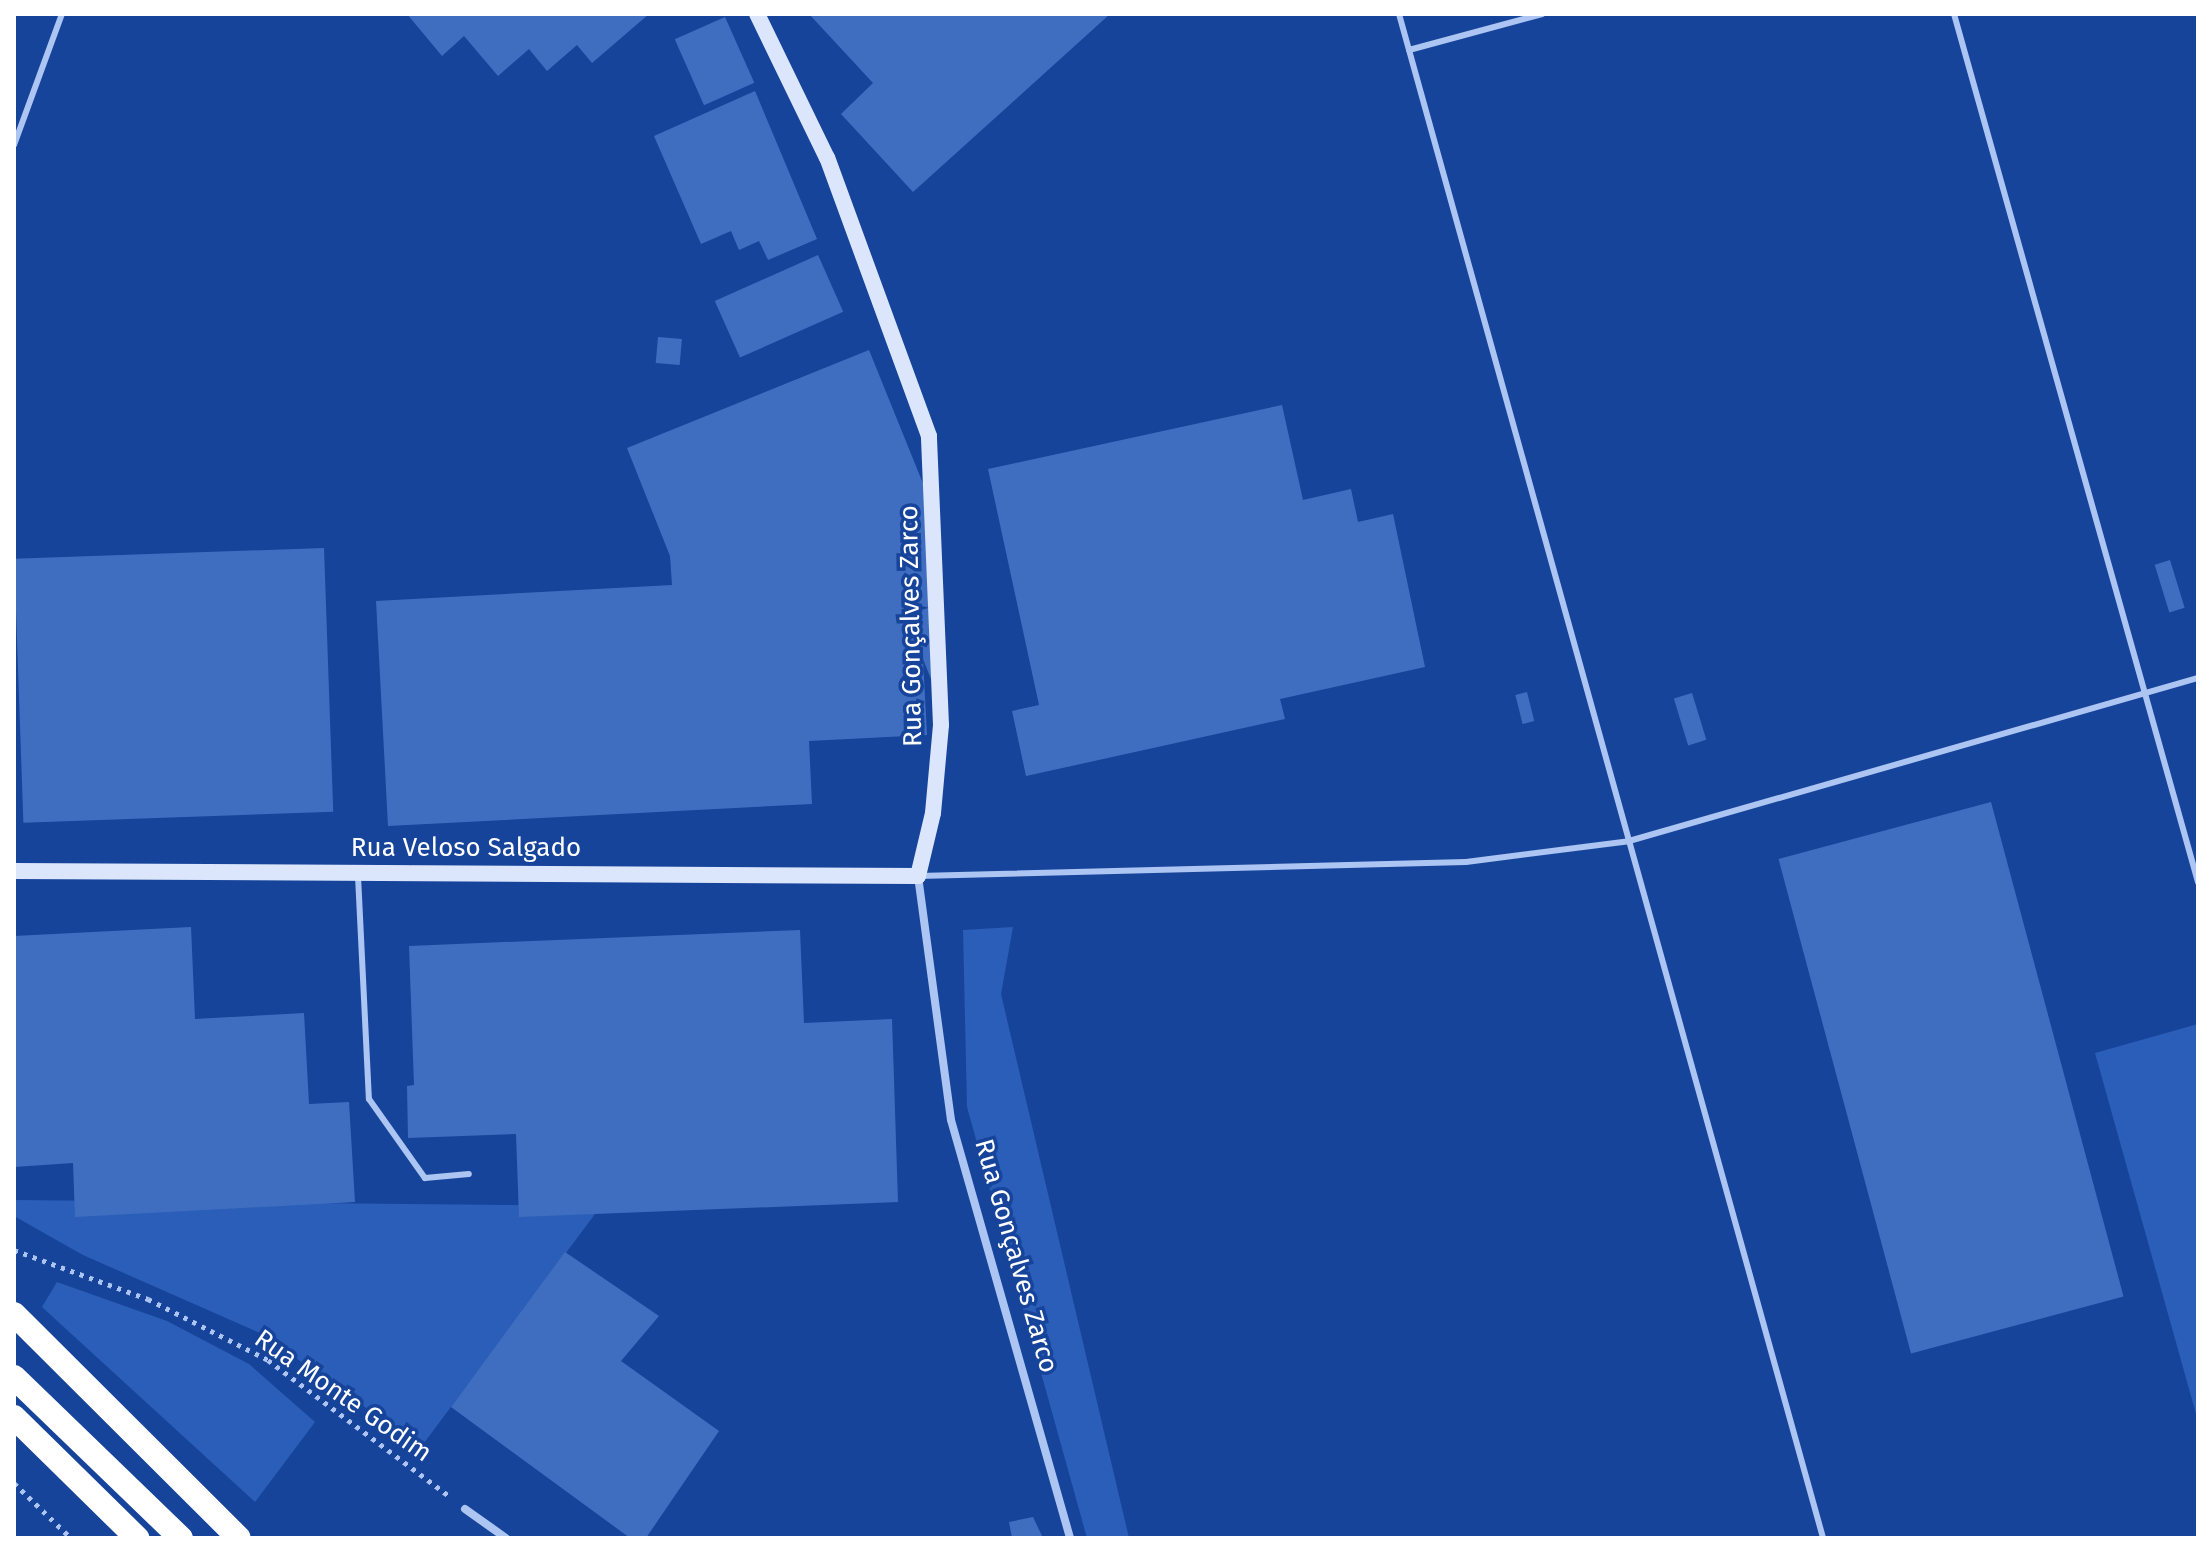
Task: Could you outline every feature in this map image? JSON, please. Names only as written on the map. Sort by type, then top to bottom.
[{"type":"highway","points":[[14,1314],[239,1538]]},
{"type":"highway","points":[[14,1377],[181,1538]]},
{"type":"highway","points":[[14,1417],[137,1538]]},
{"type":"street","name":"Rua Gonçalves Zarco","points":[[757,14],[827,158],[929,436],[941,725],[933,813],[918,876],[951,1120],[1070,1538]]},
{"type":"street","name":"Rua Veloso Salgado","points":[[14,871],[918,876]]},
{"type":"street","points":[[465,1509],[506,1538]]},
{"type":"lane","points":[[14,145],[62,14]]},
{"type":"lane","points":[[1399,14],[1823,1538]]},
{"type":"lane","points":[[1409,50],[1542,14]]},
{"type":"lane","points":[[1954,14],[2198,882]]},
{"type":"lane","points":[[918,876],[1466,862],[1629,841],[2198,678]]},
{"type":"lane","points":[[358,872],[369,1099],[425,1178],[469,1174]]},
{"type":"path","name":"Rua Monte Godim","points":[[14,1250],[148,1299],[268,1360],[465,1509]]},
{"type":"path","points":[[14,1483],[71,1538]]},
{"type":"shaded area","points":[[1013,927],[1001,994],[1129,1538],[1087,1538],[967,1107],[963,930]]},
{"type":"shaded area","points":[[2198,1024],[2198,1421],[2095,1053]]},
{"type":"shaded area","points":[[14,1200],[601,1206],[421,1447],[262,1334],[83,1255],[14,1216]]},
{"type":"shaded area","points":[[57,1282],[167,1321],[249,1364],[315,1422],[255,1502],[42,1307]]},
{"type":"building","points":[[407,14],[649,14],[592,63],[577,45],[547,71],[529,49],[498,76],[464,36],[442,56]]},
{"type":"building","points":[[809,14],[1110,14],[913,192],[841,114],[873,83]]},
{"type":"building","points":[[725,17],[754,83],[704,105],[675,39]]},
{"type":"building","points":[[755,91],[817,239],[768,260],[759,241],[739,250],[731,231],[701,244],[654,136]]},
{"type":"building","points":[[818,255],[843,312],[740,358],[715,301]]},
{"type":"building","points":[[658,337],[682,339],[680,365],[656,363]]},
{"type":"building","points":[[869,350],[924,486],[933,684],[923,659],[927,735],[809,741],[812,804],[388,826],[376,601],[672,585],[670,556],[627,448]]},
{"type":"building","points":[[1282,405],[1303,500],[1351,489],[1358,522],[1393,514],[1425,667],[1280,699],[1285,719],[1026,776],[1012,711],[1039,705],[988,469]]},
{"type":"building","points":[[324,548],[333,812],[23,823],[14,559]]},
{"type":"building","points":[[2170,560],[2185,608],[2169,612],[2155,565]]},
{"type":"building","points":[[1527,692],[1534,721],[1523,724],[1515,695]]},
{"type":"building","points":[[1692,693],[1706,740],[1688,745],[1674,699]]},
{"type":"building","points":[[1991,802],[2124,1297],[1911,1353],[1778,859]]},
{"type":"building","points":[[191,927],[195,1019],[304,1013],[309,1104],[349,1102],[355,1202],[75,1217],[73,1163],[14,1167],[14,936]]},
{"type":"building","points":[[800,930],[804,1023],[892,1019],[898,1202],[519,1217],[516,1134],[408,1138],[407,1086],[414,1085],[409,946]]},
{"type":"building","points":[[565,1252],[659,1316],[621,1361],[719,1431],[646,1538],[630,1538],[451,1407]]},
{"type":"building","points":[[1033,1517],[1043,1538],[1012,1538],[1009,1522]]}]
